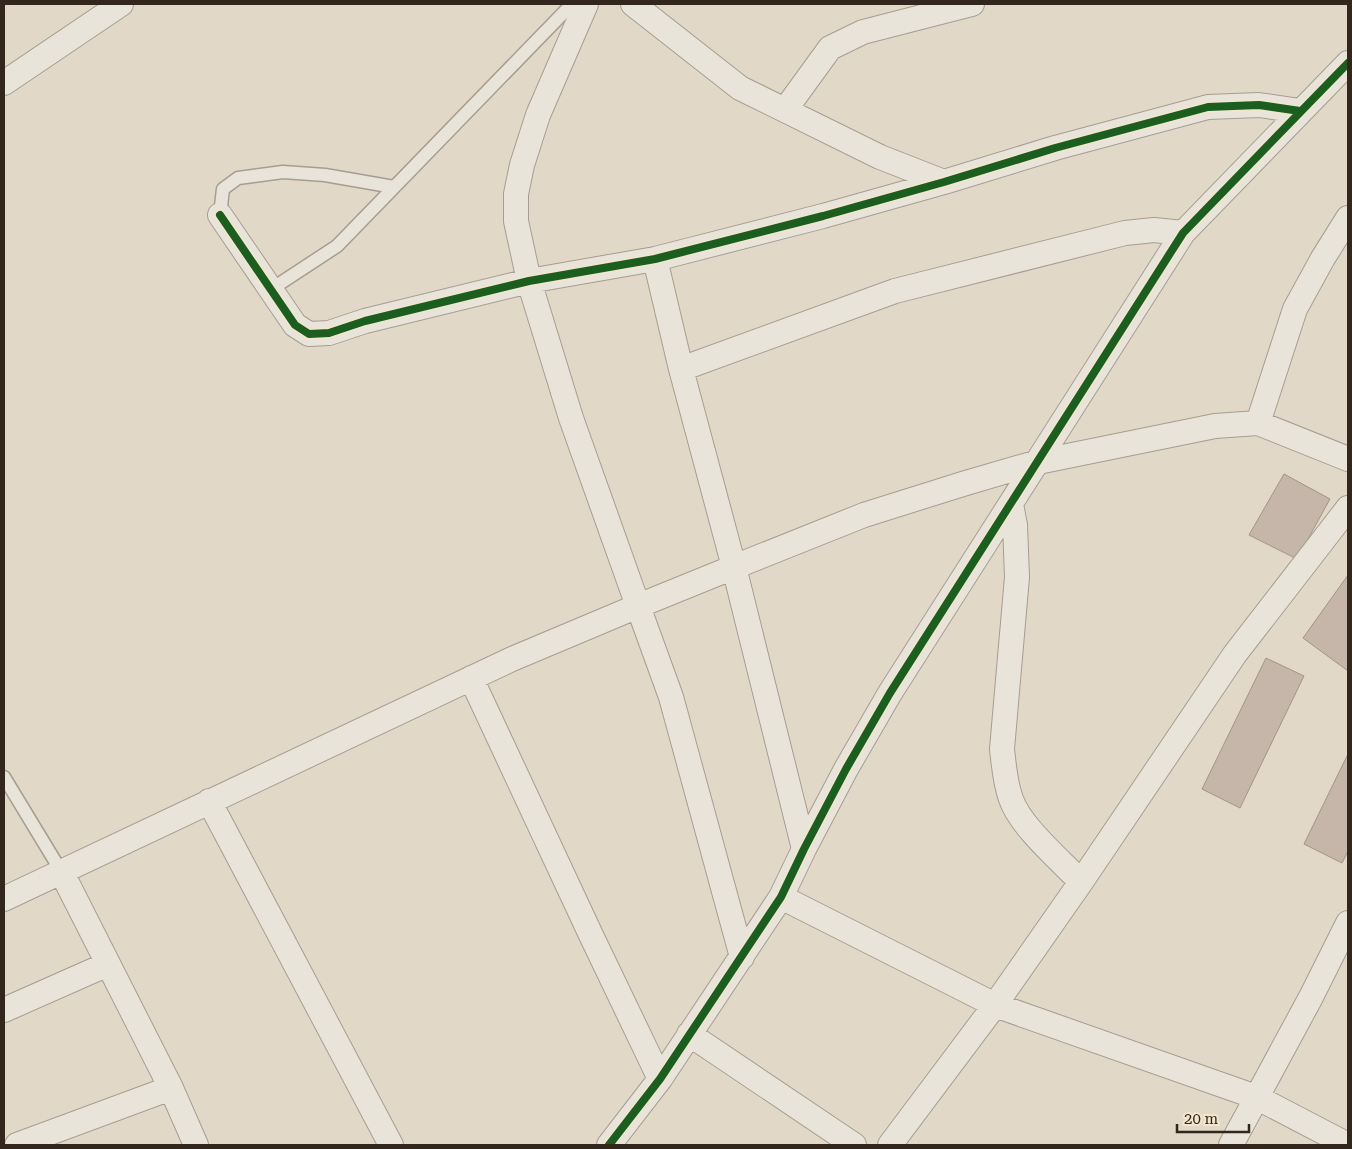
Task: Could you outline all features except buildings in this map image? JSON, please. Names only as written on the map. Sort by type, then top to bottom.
[{"type":"street","points":[[4,83],[121,4]]},
{"type":"street","points":[[586,4],[538,115],[522,165],[516,194],[516,221],[529,281],[571,418],[671,697],[742,957]]},
{"type":"street","points":[[633,4],[740,88],[880,157],[944,182]]},
{"type":"street","points":[[785,110],[830,48],[863,32],[972,4]]},
{"type":"street","points":[[609,1145],[660,1079],[781,897],[846,769],[890,693],[1183,233],[1348,63]]},
{"type":"street","points":[[220,215],[295,325],[309,334],[329,333],[365,321],[529,281],[655,259],[944,182],[1055,148],[1208,107],[1259,104],[1300,111]]},
{"type":"street","points":[[1258,423],[1294,309],[1348,218]]},
{"type":"street","points":[[681,369],[895,291],[1125,232],[1154,230],[1183,233]]},
{"type":"street","points":[[655,259],[681,369],[734,567],[804,849]]},
{"type":"street","points":[[4,899],[512,658],[864,515],[1038,462],[1215,426],[1258,423],[1348,459]]},
{"type":"street","points":[[1011,504],[1016,534],[1017,576],[1002,749],[1004,776],[1011,801],[1022,819],[1081,882]]},
{"type":"street","points":[[890,1145],[995,1005],[1081,882],[1235,654],[1348,508]]},
{"type":"street","points":[[471,678],[660,1079]]},
{"type":"street","points":[[209,801],[391,1145]]},
{"type":"street","points":[[61,872],[171,1088],[196,1145]]},
{"type":"street","points":[[781,897],[995,1005],[1256,1097],[1348,1145]]},
{"type":"street","points":[[1231,1145],[1311,997],[1348,923]]},
{"type":"street","points":[[4,1010],[108,964]]},
{"type":"street","points":[[690,1034],[854,1145]]},
{"type":"street","points":[[17,1145],[171,1088]]},
{"type":"lane","points":[[270,290],[337,246],[572,4]]},
{"type":"lane","points":[[220,215],[223,189],[238,178],[283,172],[325,175],[394,187]]},
{"type":"lane","points":[[4,777],[61,872]]},
{"type":"cycle path","points":[[609,1145],[660,1079],[781,897],[846,769],[890,693],[1183,233],[1348,63]]},
{"type":"cycle path","points":[[220,215],[295,325],[309,334],[329,333],[365,321],[529,281],[655,259],[823,216],[1055,148],[1208,107],[1259,105],[1300,111]]}]
